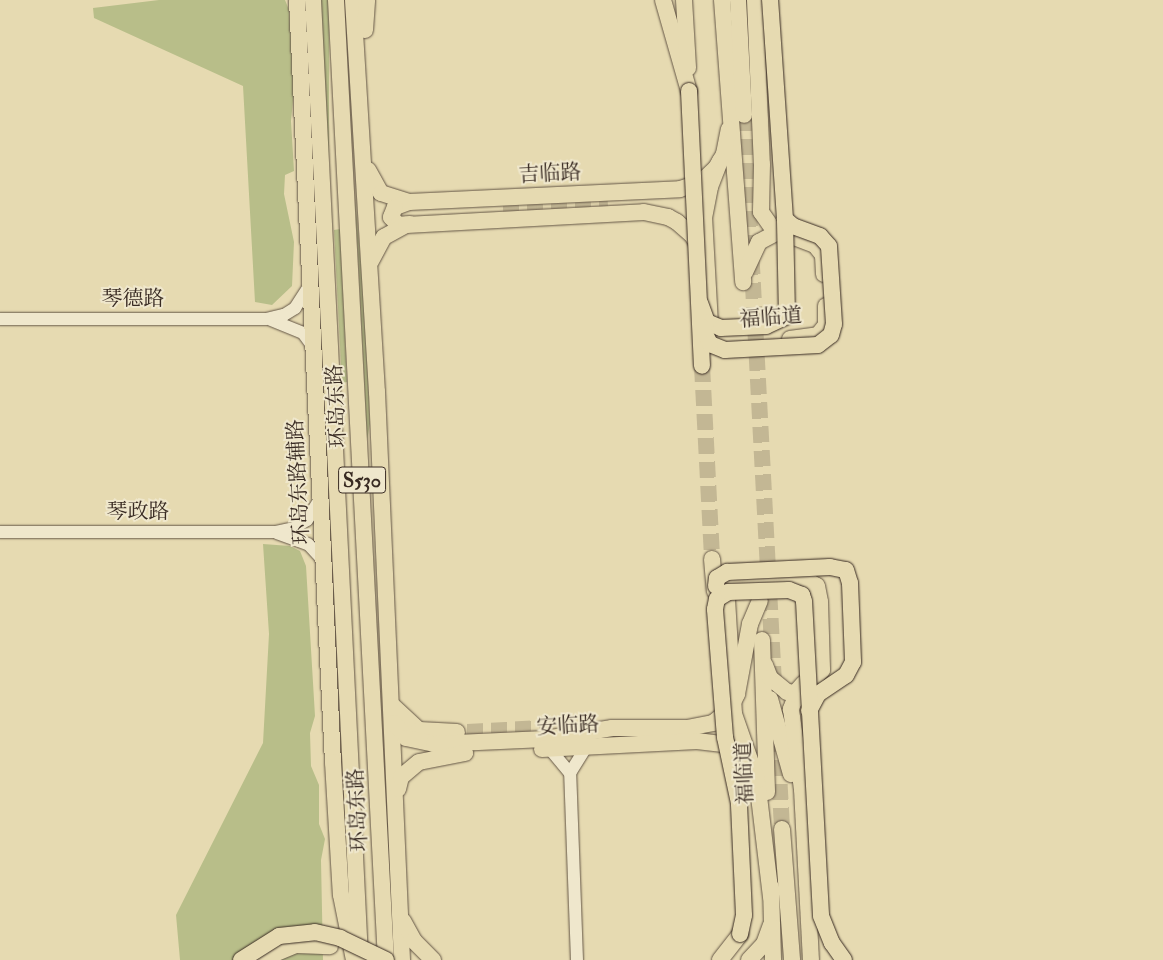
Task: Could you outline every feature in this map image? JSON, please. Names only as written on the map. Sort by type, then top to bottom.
[{"type":"main road","name":"环岛东路","points":[[313,0],[351,758],[365,958]]},
{"type":"main road","name":"环岛东路","points":[[336,0],[378,774],[386,960]]},
{"type":"main road","points":[[353,0],[380,433],[394,724],[402,960]]},
{"type":"main road","points":[[362,132],[367,0]]},
{"type":"main road","points":[[663,0],[689,91]]},
{"type":"main road","points":[[684,0],[702,326],[702,366]]},
{"type":"main road","name":"福临道","points":[[722,0],[729,129],[743,282],[759,242],[783,225]]},
{"type":"main road","points":[[738,0],[744,115]]},
{"type":"main road","name":"福临道","points":[[720,161],[706,201],[706,262],[710,331],[713,337],[728,342],[818,335],[826,325],[827,316],[823,255],[815,244],[783,225],[764,219],[760,203],[762,164],[755,0]]},
{"type":"main road","points":[[700,304],[703,318],[712,326],[766,326],[782,321],[788,309],[770,0]]},
{"type":"main road","name":"环岛东路辅路","points":[[296,2],[341,895],[348,939],[365,958]]},
{"type":"main road","name":"吉临路","points":[[363,155],[370,178],[382,193],[390,199],[409,202],[648,191],[690,188],[710,175],[720,161],[729,129]]},
{"type":"main road","points":[[644,212],[659,209],[668,201],[661,193],[648,191]]},
{"type":"main road","points":[[409,202],[395,207],[391,217],[398,225],[410,224]]},
{"type":"main road","points":[[432,222],[484,210],[503,209]]},
{"type":"main road","name":"吉临路","points":[[369,270],[378,243],[393,230],[410,224],[644,212],[668,217],[677,222],[692,235],[706,262]]},
{"type":"main road","points":[[702,326],[710,344],[725,350],[818,344],[831,335],[834,324],[829,246],[820,236],[793,226],[783,225]]},
{"type":"main road","points":[[320,492],[326,458],[324,417],[333,392]]},
{"type":"main road","points":[[365,530],[373,494],[372,455],[380,433]]},
{"type":"main road","points":[[712,559],[716,586],[715,609],[725,737],[739,803],[744,915],[740,934],[728,960]]},
{"type":"main road","points":[[716,586],[718,578],[727,572],[830,567],[846,570],[850,583],[853,662],[846,675],[818,694],[809,711]]},
{"type":"main road","points":[[773,960],[772,901],[754,768],[737,728],[733,701],[727,598],[735,582],[802,577],[814,582],[820,594],[822,670],[794,701],[791,709],[802,789],[811,960]]},
{"type":"main road","points":[[715,609],[718,600],[728,592],[789,590],[802,595],[821,916],[844,960]]},
{"type":"main road","name":"安临路","points":[[394,724],[406,738],[434,744],[545,739],[612,728],[687,728],[714,723],[729,710],[737,694],[750,624],[760,601]]},
{"type":"main road","name":"福临道","points":[[772,901],[762,640],[770,678],[787,692],[795,693],[822,670]]},
{"type":"main road","points":[[329,657],[338,690],[344,737],[351,758]]},
{"type":"main road","points":[[763,683],[792,780],[800,960]]},
{"type":"main road","points":[[393,706],[419,730],[467,732]]},
{"type":"main road","name":"安临路","points":[[397,796],[401,777],[419,762],[456,753],[710,741],[732,749],[754,768]]},
{"type":"main road","points":[[378,774],[387,790],[389,818],[398,847]]},
{"type":"main road","points":[[782,829],[792,960]]},
{"type":"main road","points":[[749,960],[768,936],[772,901]]},
{"type":"main road","points":[[400,915],[414,941],[433,960]]},
{"type":"main road","points":[[781,960],[788,923]]},
{"type":"main road","points":[[241,960],[260,945],[294,933],[329,935],[365,958]]},
{"type":"main road","points":[[720,960],[740,934]]},
{"type":"main road","points":[[346,960],[348,939]]},
{"type":"main road","points":[[401,939],[414,960]]},
{"type":"main road","points":[[260,960],[296,945],[330,946],[365,958],[386,960]]},
{"type":"street","name":"琴德路","points":[[0,319],[266,319],[284,315],[295,308],[311,282]]},
{"type":"street","name":"琴德路","points":[[266,319],[295,328],[314,348]]},
{"type":"street","points":[[275,532],[294,528],[308,520],[320,492]]},
{"type":"street","name":"琴政路","points":[[0,532],[275,532]]},
{"type":"street","points":[[275,532],[308,544],[324,561]]},
{"type":"street","points":[[578,960],[570,774],[587,746]]},
{"type":"street","points":[[549,748],[570,774]]},
{"type":"green space","points":[[159,0],[285,0],[289,10],[294,90],[291,121],[294,171],[285,175],[284,194],[294,242],[292,286],[272,305],[255,302],[243,86],[94,18],[93,8]]},
{"type":"green space","points":[[321,0],[329,0],[329,203],[321,203]]},
{"type":"green space","points":[[355,197],[366,323],[370,424],[367,440]]},
{"type":"green space","points":[[340,229],[347,382],[342,383],[334,230]]},
{"type":"green space","points":[[263,544],[290,546],[300,551],[306,566],[315,716],[310,733],[311,766],[319,785],[319,824],[325,839],[321,860],[323,960],[180,960],[176,915],[263,743],[269,634]]},
{"type":"tunnel","points":[[744,115],[774,684]]},
{"type":"tunnel","points":[[503,209],[608,204]]},
{"type":"tunnel","points":[[702,366],[712,559]]},
{"type":"tunnel","points":[[467,732],[541,728]]},
{"type":"tunnel","points":[[777,736],[782,829]]}]
